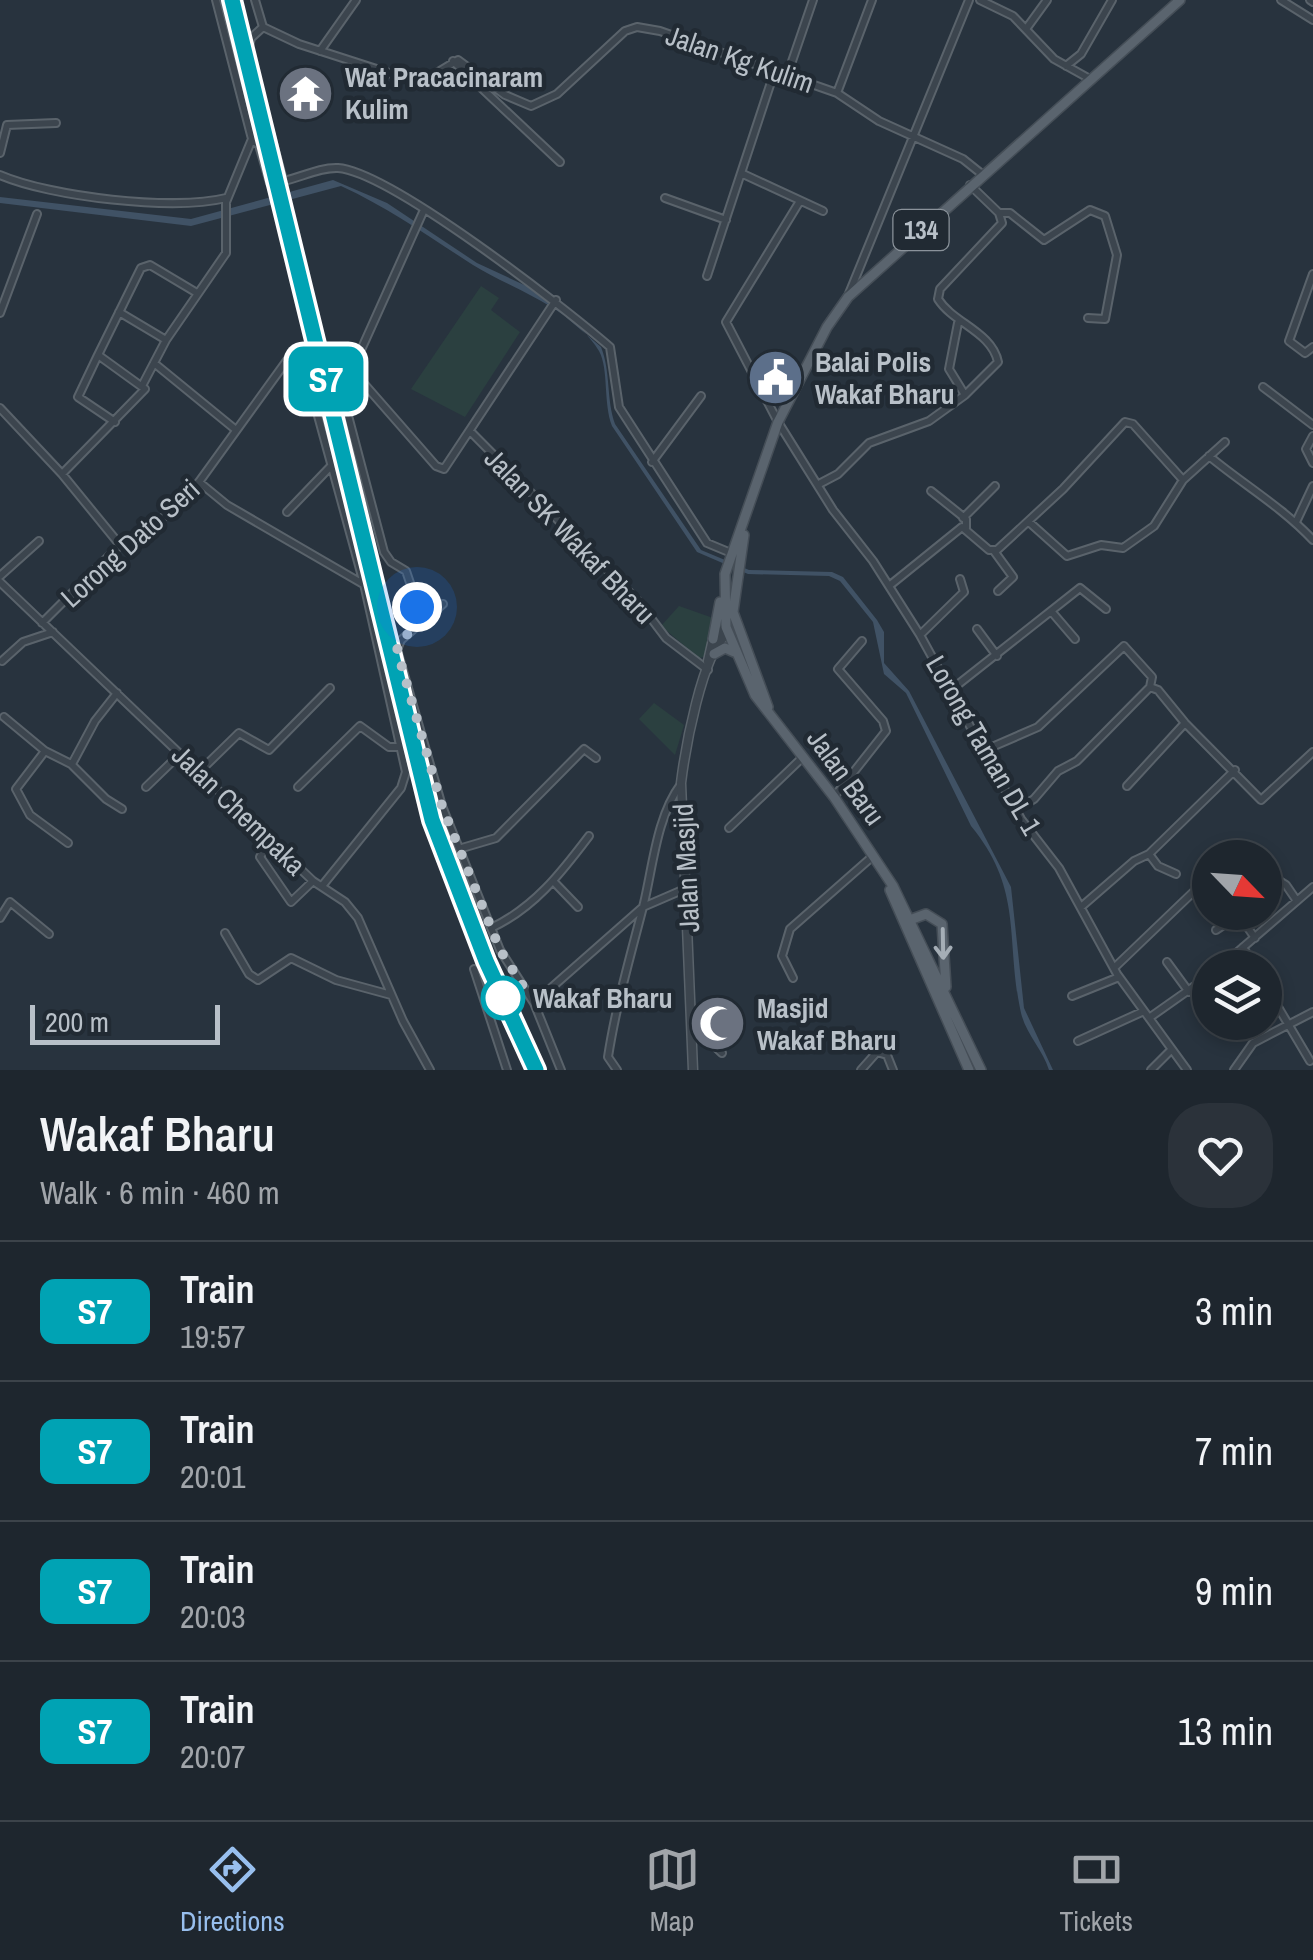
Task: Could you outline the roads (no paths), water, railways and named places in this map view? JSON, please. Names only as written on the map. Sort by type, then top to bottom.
[{"type":"main road","name":"134","points":[[747,520],[778,422],[827,328],[848,298],[1180,0]]},
{"type":"main road","name":"Jalan Baru","points":[[747,520],[731,553],[723,591],[728,630],[770,714],[834,797],[882,869]]},
{"type":"main road","name":"Jalan Baru","points":[[738,649],[733,592],[747,520]]},
{"type":"main road","points":[[712,639],[723,591]]},
{"type":"main road","points":[[728,630],[734,612]]},
{"type":"main road","points":[[714,654],[725,648],[738,649]]},
{"type":"main road","points":[[882,869],[910,918],[981,1070]]},
{"type":"main road","points":[[882,869],[968,1070]]},
{"type":"main road","points":[[905,928],[910,918],[926,914],[942,924],[948,1001]]},
{"type":"street","points":[[215,0],[252,139],[258,144],[267,180],[277,183],[338,168],[380,184],[555,302],[610,347],[619,408],[707,542],[731,553]]},
{"type":"street","points":[[263,0],[256,4],[264,26],[320,51],[420,83],[453,61],[466,64],[520,102],[510,114]]},
{"type":"street","points":[[320,51],[356,0]]},
{"type":"street","points":[[788,73],[813,0]]},
{"type":"street","points":[[837,93],[872,0]]},
{"type":"street","points":[[848,298],[968,0]]},
{"type":"street","points":[[980,0],[1012,16],[1066,66],[1090,79]]},
{"type":"street","points":[[1026,30],[1048,0]]},
{"type":"street","points":[[1066,66],[1082,53],[1112,0]]},
{"type":"street","points":[[1282,0],[1313,20]]},
{"type":"street","points":[[264,26],[251,38],[248,50],[283,180]]},
{"type":"street","name":"Jalan Kg Kulim","points":[[520,102],[543,104],[619,35],[637,27],[788,73],[837,93],[879,121],[963,160],[982,175]]},
{"type":"street","points":[[453,61],[560,162]]},
{"type":"street","points":[[707,276],[775,70]]},
{"type":"street","points":[[0,153],[7,125],[56,123]]},
{"type":"street","points":[[62,474],[143,393],[143,384],[166,340],[226,253],[227,200],[252,139]]},
{"type":"street","points":[[742,174],[823,212]]},
{"type":"street","points":[[0,176],[32,189],[192,206],[227,200]]},
{"type":"street","points":[[970,185],[999,213],[1010,214],[1036,238],[1044,240],[1090,210],[1106,216],[1116,261],[1105,319],[1088,318]]},
{"type":"street","points":[[664,198],[726,220]]},
{"type":"street","name":"Lorong Taman DL 1","points":[[800,201],[726,322],[778,422],[920,634],[1016,810],[1050,855],[1119,977],[1187,1070]]},
{"type":"street","points":[[423,212],[352,370],[344,366],[342,370],[346,408],[384,552],[390,562],[406,570],[423,621]]},
{"type":"street","points":[[819,484],[838,474],[869,443],[929,421],[965,395],[995,366],[998,357],[975,330],[958,323],[938,293],[999,228],[999,213]]},
{"type":"street","points":[[0,314],[37,214]]},
{"type":"street","points":[[114,422],[78,397],[147,264],[197,293]]},
{"type":"street","points":[[1313,274],[1289,341],[1305,353],[1313,347]]},
{"type":"street","points":[[470,431],[555,302]]},
{"type":"street","points":[[119,312],[166,340]]},
{"type":"street","points":[[958,323],[949,369],[965,395]]},
{"type":"street","name":"Lorong Dato Seri","points":[[42,623],[120,545],[144,538],[199,482],[293,352],[300,350],[364,584],[406,772],[401,788],[322,886]]},
{"type":"street","points":[[98,355],[143,384]]},
{"type":"street","points":[[154,362],[236,430]]},
{"type":"street","name":"Jalan SK Wakaf Bharu","points":[[352,370],[436,466],[444,468],[470,431],[638,601],[666,638],[708,670]]},
{"type":"street","points":[[1263,387],[1313,425]]},
{"type":"street","points":[[652,462],[701,396]]},
{"type":"street","points":[[2,415],[62,474],[120,545]]},
{"type":"street","points":[[994,551],[1028,522],[1125,422],[1134,424],[1182,480]]},
{"type":"street","points":[[1313,436],[1306,449],[1313,463]]},
{"type":"street","points":[[1028,522],[1067,556],[1101,545],[1123,548],[1162,518],[1182,480],[1225,442]]},
{"type":"street","points":[[1210,456],[1296,522],[1313,540]]},
{"type":"street","points":[[286,512],[331,466]]},
{"type":"street","points":[[199,482],[227,505],[364,584]]},
{"type":"street","points":[[964,518],[995,486]]},
{"type":"street","points":[[1296,522],[1313,486]]},
{"type":"street","points":[[931,491],[964,518],[966,528],[994,551],[1014,577],[998,591]]},
{"type":"street","points":[[889,586],[966,528]]},
{"type":"street","points":[[0,579],[39,541]]},
{"type":"street","name":"Jalan Chempaka","points":[[0,579],[313,881],[358,918],[391,995],[430,1070]]},
{"type":"street","points":[[920,634],[964,592],[960,579]]},
{"type":"street","points":[[951,690],[1083,587],[1106,609]]},
{"type":"street","points":[[444,604],[401,640],[397,650],[424,751],[491,928],[534,1003],[561,1070]]},
{"type":"street","points":[[1051,611],[1075,639]]},
{"type":"street","points":[[712,639],[728,630]]},
{"type":"street","name":"Jalan Masjid","points":[[693,1070],[682,783],[686,749],[708,670],[728,630]]},
{"type":"street","points":[[977,630],[997,656]]},
{"type":"street","points":[[2,661],[23,642],[53,632]]},
{"type":"street","name":"Jalan Masjid","points":[[708,670],[712,639]]},
{"type":"street","points":[[834,797],[886,732],[883,721],[838,669],[862,641]]},
{"type":"street","points":[[985,750],[1038,727],[1124,646],[1152,677],[1150,688],[1077,761],[1058,771],[1034,799],[1016,810]]},
{"type":"street","points":[[199,772],[238,734],[268,750],[330,688]]},
{"type":"street","points":[[1150,688],[1169,701],[1235,770],[1251,794],[1267,799],[1313,752]]},
{"type":"street","points":[[72,764],[95,720],[116,693]]},
{"type":"street","points":[[4,717],[46,751],[72,764],[106,799],[122,809]]},
{"type":"street","points":[[1127,786],[1186,723]]},
{"type":"street","points":[[298,787],[357,727],[389,747],[401,747]]},
{"type":"street","points":[[462,848],[496,838],[584,749],[596,758]]},
{"type":"street","points":[[46,751],[18,780],[16,789],[30,815],[68,843]]},
{"type":"street","points":[[146,788],[180,754]]},
{"type":"street","points":[[729,828],[804,756]]},
{"type":"street","points":[[1081,908],[1134,861],[1150,854],[1235,770]]},
{"type":"street","points":[[616,1070],[608,1057],[610,1041],[668,808],[682,783]]},
{"type":"street","points":[[491,928],[554,882],[589,836]]},
{"type":"street","points":[[270,840],[260,858],[292,902],[313,881]]},
{"type":"street","points":[[1150,854],[1158,866],[1176,874]]},
{"type":"street","points":[[793,978],[782,956],[790,928],[874,855]]},
{"type":"street","points":[[554,882],[578,907]]},
{"type":"street","points":[[1282,883],[1298,901]]},
{"type":"street","points":[[1241,950],[1313,887]]},
{"type":"street","points":[[534,1003],[643,907],[688,888]]},
{"type":"street","points":[[1114,968],[1192,893]]},
{"type":"street","points":[[0,918],[10,902],[49,934]]},
{"type":"street","points":[[1250,930],[1255,938]]},
{"type":"street","points":[[225,933],[248,974],[258,980],[291,958],[336,980],[391,995]]},
{"type":"street","points":[[1166,962],[1189,992]]},
{"type":"street","points":[[474,969],[507,1070]]},
{"type":"street","points":[[1072,996],[1119,977]]},
{"type":"street","points":[[1078,1040],[1146,1015],[1192,990]]},
{"type":"street","points":[[1234,1070],[1253,1043],[1313,1012]]},
{"type":"street","points":[[1282,1014],[1310,1061]]},
{"type":"street","points":[[693,1032],[703,1035],[722,1053]]},
{"type":"street","points":[[1150,1070],[1171,1050]]},
{"type":"street","points":[[860,1070],[877,1052],[887,1055],[892,1070]]},
{"type":"water","points":[[333,180],[387,203],[477,263],[533,289],[566,317],[341,186],[191,226],[0,203],[0,197],[191,219]]},
{"type":"water","points":[[585,333],[601,347],[615,424],[701,550],[749,570],[832,572],[843,577],[877,620],[884,632],[884,663],[909,691],[1011,887],[1024,1008],[1053,1070],[1049,1070],[1021,1013],[1010,916],[999,872],[971,826],[906,693],[884,674],[873,622],[840,581],[829,576],[748,574],[697,552],[612,426],[602,358]]},
{"type":"railway","points":[[232,0],[432,820],[486,961],[536,1070]]},
{"type":"train","name":"S7","points":[[232,0],[432,820],[486,961],[536,1070]]},
{"type":"place","name":"Wat Pracacinaram Kulim","points":[[306,93]]},
{"type":"place","name":"Balai Polis Wakaf Bharu","points":[[776,378]]},
{"type":"place","name":"Wakaf Bharu","points":[[503,998]]},
{"type":"place","name":"Masjid Wakaf Bharu","points":[[718,1024]]}]
